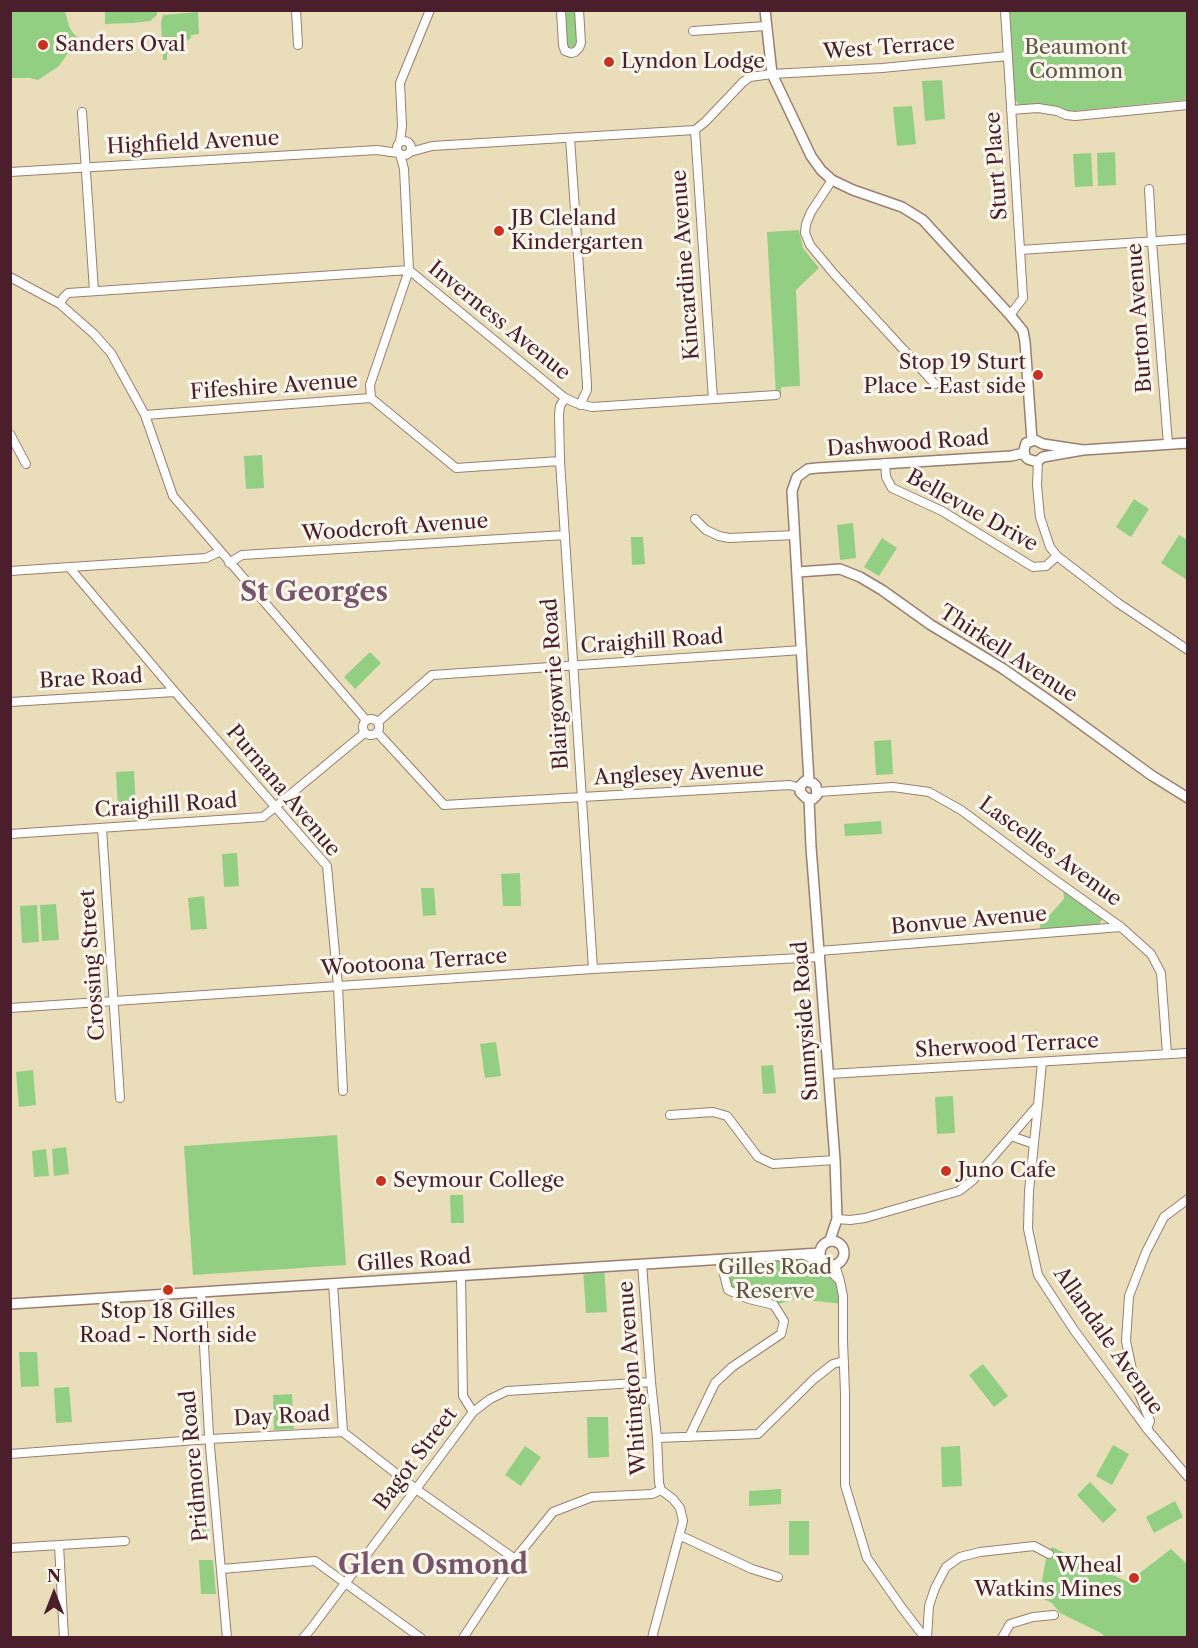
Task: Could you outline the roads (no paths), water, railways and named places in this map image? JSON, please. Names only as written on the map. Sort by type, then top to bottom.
[{"type":"street","points":[[296,10],[298,45]]},
{"type":"street","points":[[371,398],[370,385],[409,270],[400,90],[402,76],[430,10]]},
{"type":"street","points":[[561,10],[562,45],[566,51],[571,53],[579,48],[581,43],[579,10]]},
{"type":"street","points":[[765,10],[772,74],[811,156],[821,170],[832,180],[902,207],[923,220],[1023,331],[1032,440]]},
{"type":"street","name":"Sturt Place","points":[[1005,10],[1023,297],[1010,315]]},
{"type":"street","points":[[693,31],[766,26]]},
{"type":"street","name":"West Terrace","points":[[772,74],[882,68],[1008,56]]},
{"type":"street","points":[[695,130],[705,123],[743,82],[750,77],[772,74]]},
{"type":"street","points":[[1011,110],[1038,108],[1076,116],[1188,105]]},
{"type":"street","points":[[82,112],[94,291]]},
{"type":"street","name":"Highfield Avenue","points":[[10,172],[695,130]]},
{"type":"street","name":"Kincardine Avenue","points":[[695,130],[713,399]]},
{"type":"street","points":[[570,138],[587,384],[587,390],[580,405]]},
{"type":"street","points":[[832,180],[811,212],[806,224],[805,233],[810,246],[935,384]]},
{"type":"street","name":"Burton Avenue","points":[[1149,189],[1168,444]]},
{"type":"street","points":[[1020,250],[1188,239]]},
{"type":"street","name":"Inverness Avenue","points":[[60,304],[68,293],[409,270],[565,398],[580,405],[592,407],[776,395]]},
{"type":"street","points":[[10,277],[60,304],[94,334],[111,353],[145,415],[173,496],[366,720]]},
{"type":"street","name":"Fifeshire Avenue","points":[[145,415],[371,398],[456,468],[560,461]]},
{"type":"street","name":"Blairgowrie Road","points":[[565,398],[560,406],[559,415],[560,461],[593,969]]},
{"type":"street","points":[[10,434],[26,464]]},
{"type":"street","points":[[1083,450],[1032,440],[1026,443],[1024,453],[1034,462],[1083,450],[1188,443]]},
{"type":"street","points":[[1044,444],[1046,451],[1041,459],[1037,485],[1041,517],[1050,547],[1057,556],[1118,603],[1188,650]]},
{"type":"street","name":"Dashwood Road","points":[[795,535],[792,491],[797,477],[808,469],[1011,456],[1024,453]]},
{"type":"street","name":"Bellevue Drive","points":[[885,464],[886,477],[892,488],[942,511],[1033,567],[1046,566],[1057,556]]},
{"type":"street","points":[[695,519],[706,530],[729,538],[795,535],[809,781]]},
{"type":"street","name":"Woodcroft Avenue","points":[[229,563],[242,555],[565,535]]},
{"type":"street","points":[[10,571],[206,558],[219,552]]},
{"type":"street","name":"Purnana Avenue","points":[[69,567],[327,866],[338,986],[343,1091]]},
{"type":"street","name":"Thirkell Avenue","points":[[798,572],[840,569],[860,577],[931,625],[1002,668],[1151,775],[1188,798]]},
{"type":"street","name":"Craighill Road","points":[[378,722],[432,675],[802,650]]},
{"type":"street","name":"Brae Road","points":[[10,702],[175,692]]},
{"type":"street","points":[[374,719],[378,722],[377,732],[371,735],[364,731],[363,724],[366,720],[374,719]]},
{"type":"street","name":"Craighill Road","points":[[10,834],[263,817],[364,731]]},
{"type":"street","name":"Anglesey Avenue","points":[[377,732],[444,805],[790,785],[800,788]]},
{"type":"street","points":[[809,781],[816,786],[818,792],[816,797],[809,799],[804,797],[800,788],[802,783],[809,781]]},
{"type":"street","name":"Lascelles Avenue","points":[[818,792],[892,787],[929,792],[961,810],[1121,927],[1151,954],[1161,973],[1167,1054]]},
{"type":"street","name":"Sunnyside Road","points":[[809,799],[835,1160],[837,1219],[830,1240]]},
{"type":"street","name":"Crossing Street","points":[[102,828],[120,1098]]},
{"type":"street","name":"Bonvue Avenue","points":[[819,954],[1121,927]]},
{"type":"street","name":"Wootoona Terrace","points":[[10,1008],[819,954]]},
{"type":"street","name":"Sherwood Terrace","points":[[829,1074],[1188,1053]]},
{"type":"street","name":"Allandale Avenue","points":[[1042,1062],[1029,1191],[1028,1229],[1038,1275],[1074,1329],[1147,1429],[1188,1477]]},
{"type":"street","points":[[837,1219],[865,1218],[959,1191],[973,1180],[1038,1105]]},
{"type":"street","points":[[670,1115],[713,1112],[727,1116],[758,1157],[773,1164],[835,1160]]},
{"type":"street","points":[[1011,1136],[1034,1144]]},
{"type":"street","points":[[1147,1429],[1150,1420],[1135,1384],[1126,1341],[1130,1296],[1146,1252],[1164,1217],[1188,1199]]},
{"type":"street","points":[[830,1240],[839,1242],[844,1251],[842,1261],[835,1265],[825,1263],[819,1253],[822,1246],[830,1240]]},
{"type":"street","name":"Gilles Road","points":[[10,1304],[819,1253]]},
{"type":"street","points":[[803,1254],[825,1266],[840,1281]]},
{"type":"street","points":[[689,1437],[715,1383],[732,1368],[781,1334],[784,1321],[774,1305],[749,1299],[728,1290],[720,1259]]},
{"type":"street","name":"Whitington Avenue","points":[[642,1264],[661,1490]]},
{"type":"street","points":[[835,1265],[843,1296],[845,1485],[867,1558],[926,1638]]},
{"type":"street","name":"Bagot Street","points":[[303,1638],[473,1412],[463,1396],[461,1276]]},
{"type":"street","points":[[333,1284],[343,1432]]},
{"type":"street","name":"Pridmore Road","points":[[201,1292],[210,1439],[227,1638]]},
{"type":"street","points":[[657,1438],[758,1434],[814,1379],[833,1364],[844,1361]]},
{"type":"street","points":[[473,1412],[490,1399],[507,1391],[651,1382]]},
{"type":"street","name":"Day Road","points":[[10,1454],[343,1432],[416,1490],[515,1559]]},
{"type":"street","points":[[463,1638],[515,1559],[553,1512],[592,1497],[651,1494],[661,1490],[680,1508],[683,1521],[652,1638]]},
{"type":"street","points":[[679,1535],[752,1569],[778,1578]]},
{"type":"street","points":[[10,1548],[125,1542]]},
{"type":"street","points":[[59,1545],[64,1638]]},
{"type":"street","points":[[926,1638],[929,1606],[935,1587],[946,1567],[960,1557],[980,1552],[1034,1546],[1049,1554]]},
{"type":"street","points":[[222,1569],[315,1561],[421,1638]]},
{"type":"street","points":[[1002,1638],[1010,1624],[1033,1617],[1054,1615]]},
{"type":"place","name":"Sanders Oval","points":[[43,45]]},
{"type":"place","name":"Lyndon Lodge","points":[[609,62]]},
{"type":"place","name":"JB Cleland Kindergarten","points":[[499,231]]},
{"type":"place","name":"Stop 19 Sturt Place - East side","points":[[1038,375]]},
{"type":"place","name":"Juno Cafe","points":[[946,1171]]},
{"type":"place","name":"Seymour College","points":[[381,1181]]},
{"type":"place","name":"Stop 18 Gilles Road - North side","points":[[168,1290]]},
{"type":"place","name":"Wheal Watkins Mines","points":[[1134,1578]]},
{"type":"district","name":"St Georges","points":[[314,593]]},
{"type":"district","name":"Glen Osmond","points":[[433,1566]]},
{"type":"park label","name":"Beaumont Common","points":[[1076,60]]},
{"type":"park label","name":"Gilles Road Reserve","points":[[775,1280]]}]
